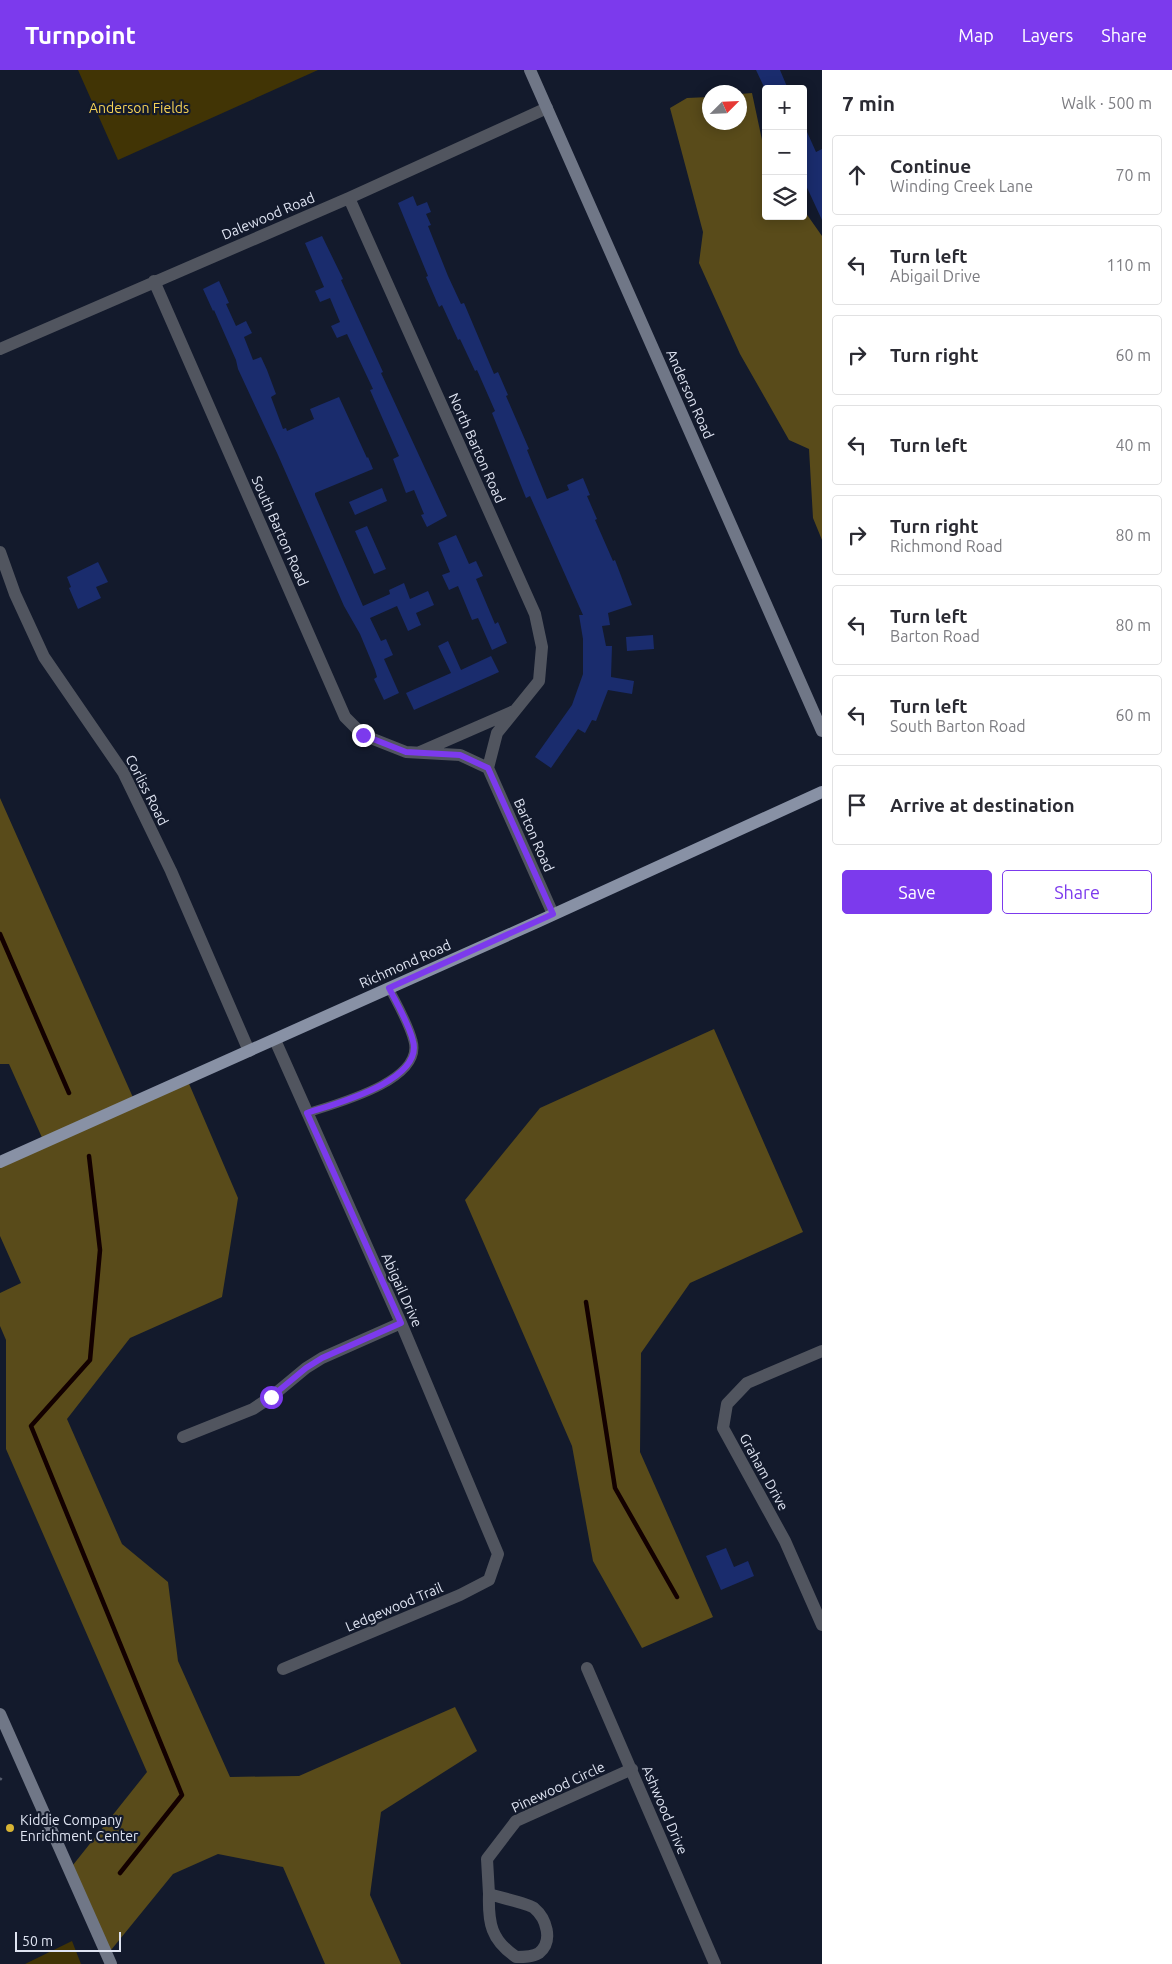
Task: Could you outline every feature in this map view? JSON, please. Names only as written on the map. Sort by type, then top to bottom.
[{"type":"main road","name":"Richmond Road","points":[[0,1162],[249,1052],[822,792]]},
{"type":"street","name":"Anderson Road","points":[[530,70],[822,731]]},
{"type":"street","name":"Dalewood Road","points":[[0,350],[154,281],[349,198],[547,108]]},
{"type":"street","name":"North Barton Road","points":[[349,198],[535,614],[542,647],[539,682],[497,733],[488,768]]},
{"type":"street","name":"South Barton Road","points":[[154,281],[345,717],[363,735],[406,752],[460,755],[488,768]]},
{"type":"street","name":"Corliss Road","points":[[0,552],[15,594],[44,657],[123,772],[171,871],[249,1052]]},
{"type":"street","name":"North Barton Road","points":[[418,753],[516,710]]},
{"type":"street","name":"Barton Road","points":[[488,768],[553,914]]},
{"type":"street","name":"Abigail Drive","points":[[275,1040],[401,1323],[498,1554]]},
{"type":"street","points":[[183,1437],[253,1409],[322,1358],[401,1323]]},
{"type":"street","name":"Graham Drive","points":[[822,1351],[747,1383],[727,1404],[724,1428],[785,1541],[822,1625]]},
{"type":"street","name":"Ledgewood Trail","points":[[283,1669],[460,1595],[489,1580],[498,1554]]},
{"type":"street","name":"Ashwood Drive","points":[[587,1668],[715,1964]]},
{"type":"street","points":[[0,1714],[111,1964]]},
{"type":"street","name":"Pinewood Circle","points":[[490,1894],[533,1906],[542,1916],[548,1928],[546,1945],[538,1953],[528,1957],[516,1957],[497,1941],[490,1916],[487,1859],[516,1821],[632,1769]]},
{"type":"lane","points":[[307,1113],[358,1097],[377,1088],[400,1072],[413,1057],[414,1041],[389,988]]},
{"type":"path","points":[[0,1780],[4,1775]]},
{"type":"green space","name":"Anderson Fields","points":[[78,70],[318,70],[118,160]]},
{"type":"green space","points":[[72,1941],[81,1964],[25,1964]]},
{"type":"shaded area","points":[[747,93],[752,93],[762,140],[762,220],[807,220],[807,215],[822,236],[822,540],[813,518],[809,449],[789,440],[740,354],[699,263],[703,232],[670,108],[687,98],[702,97],[702,130],[747,130]]},
{"type":"shaded area","points":[[0,798],[135,1102],[187,1079],[238,1198],[222,1297],[130,1338],[67,1419],[122,1544],[168,1582],[178,1661],[230,1777],[299,1776],[455,1707],[477,1751],[381,1812],[370,1895],[401,1964],[325,1964],[283,1867],[218,1854],[173,1874],[107,1955],[69,1870],[147,1772],[6,1449],[6,1340],[0,1326],[0,1293],[21,1283],[0,1236],[0,1162],[44,1142],[9,1064],[0,1064]]},
{"type":"shaded area","points":[[714,1029],[803,1232],[690,1283],[641,1353],[640,1452],[713,1617],[642,1648],[593,1561],[572,1446],[465,1200],[540,1108]]},
{"type":"building","points":[[756,70],[780,70],[786,85],[763,85]]},
{"type":"building","points":[[807,132],[816,152],[822,149],[822,220],[807,188]]},
{"type":"building","points":[[413,196],[417,206],[427,202],[431,212],[426,214],[431,225],[428,226],[448,276],[461,304],[464,303],[494,374],[498,372],[547,499],[569,490],[567,485],[583,478],[590,495],[587,496],[597,519],[595,520],[613,561],[615,560],[632,605],[608,613],[610,625],[602,626],[606,646],[612,646],[611,677],[634,681],[632,694],[608,690],[596,721],[592,720],[585,733],[578,729],[551,768],[535,757],[572,705],[583,674],[583,639],[579,615],[583,615],[530,496],[526,498],[492,413],[495,411],[477,370],[475,371],[460,339],[458,340],[442,305],[439,307],[426,277],[428,276],[398,203]]},
{"type":"building","points":[[322,236],[343,279],[341,280],[383,372],[381,373],[447,516],[427,527],[421,515],[424,514],[414,490],[406,493],[393,459],[399,456],[370,390],[373,389],[347,334],[337,338],[331,326],[340,322],[330,298],[320,302],[315,291],[324,287],[305,243]]},
{"type":"building","points":[[219,281],[229,303],[226,304],[236,326],[246,321],[252,333],[244,337],[253,360],[261,357],[267,370],[276,394],[271,397],[283,429],[286,428],[287,431],[314,419],[310,409],[339,397],[368,457],[373,469],[315,493],[363,606],[390,594],[389,590],[404,583],[410,599],[428,591],[434,605],[416,613],[421,625],[408,631],[397,606],[370,618],[381,641],[386,639],[393,655],[384,659],[399,693],[384,700],[374,679],[377,677],[375,670],[360,634],[344,606],[238,369],[236,360],[214,310],[203,289]]},
{"type":"building","points":[[382,488],[387,501],[355,515],[349,502]]},
{"type":"building","points":[[367,526],[386,569],[374,574],[355,531]]},
{"type":"building","points":[[456,535],[469,564],[476,561],[483,576],[476,579],[495,624],[498,622],[507,643],[492,650],[478,618],[472,620],[458,586],[449,590],[442,575],[450,572],[438,543]]},
{"type":"building","points":[[98,562],[108,582],[96,587],[101,598],[78,609],[69,588],[71,587],[67,577]]},
{"type":"building","points":[[653,635],[654,649],[627,651],[626,637]]},
{"type":"building","points":[[448,641],[461,670],[491,656],[499,672],[414,710],[406,693],[451,673],[438,646]]},
{"type":"building","points":[[726,1548],[734,1567],[748,1561],[754,1576],[721,1590],[706,1556]]},
{"type":"waterway","points":[[0,934],[69,1093]]},
{"type":"waterway","points":[[89,1156],[100,1250],[90,1360],[31,1426],[182,1795],[120,1873]]},
{"type":"waterway","points":[[586,1302],[615,1488],[677,1597]]},
{"type":"place","name":"Kiddie Company Enrichment Center","points":[[10,1828]]},
{"type":"route","points":[[271,1397],[306,1368],[322,1358],[401,1323],[307,1113],[358,1097],[377,1088],[400,1072],[413,1057],[414,1041],[389,988],[553,914],[488,768],[460,755],[406,752],[363,735]]}]
